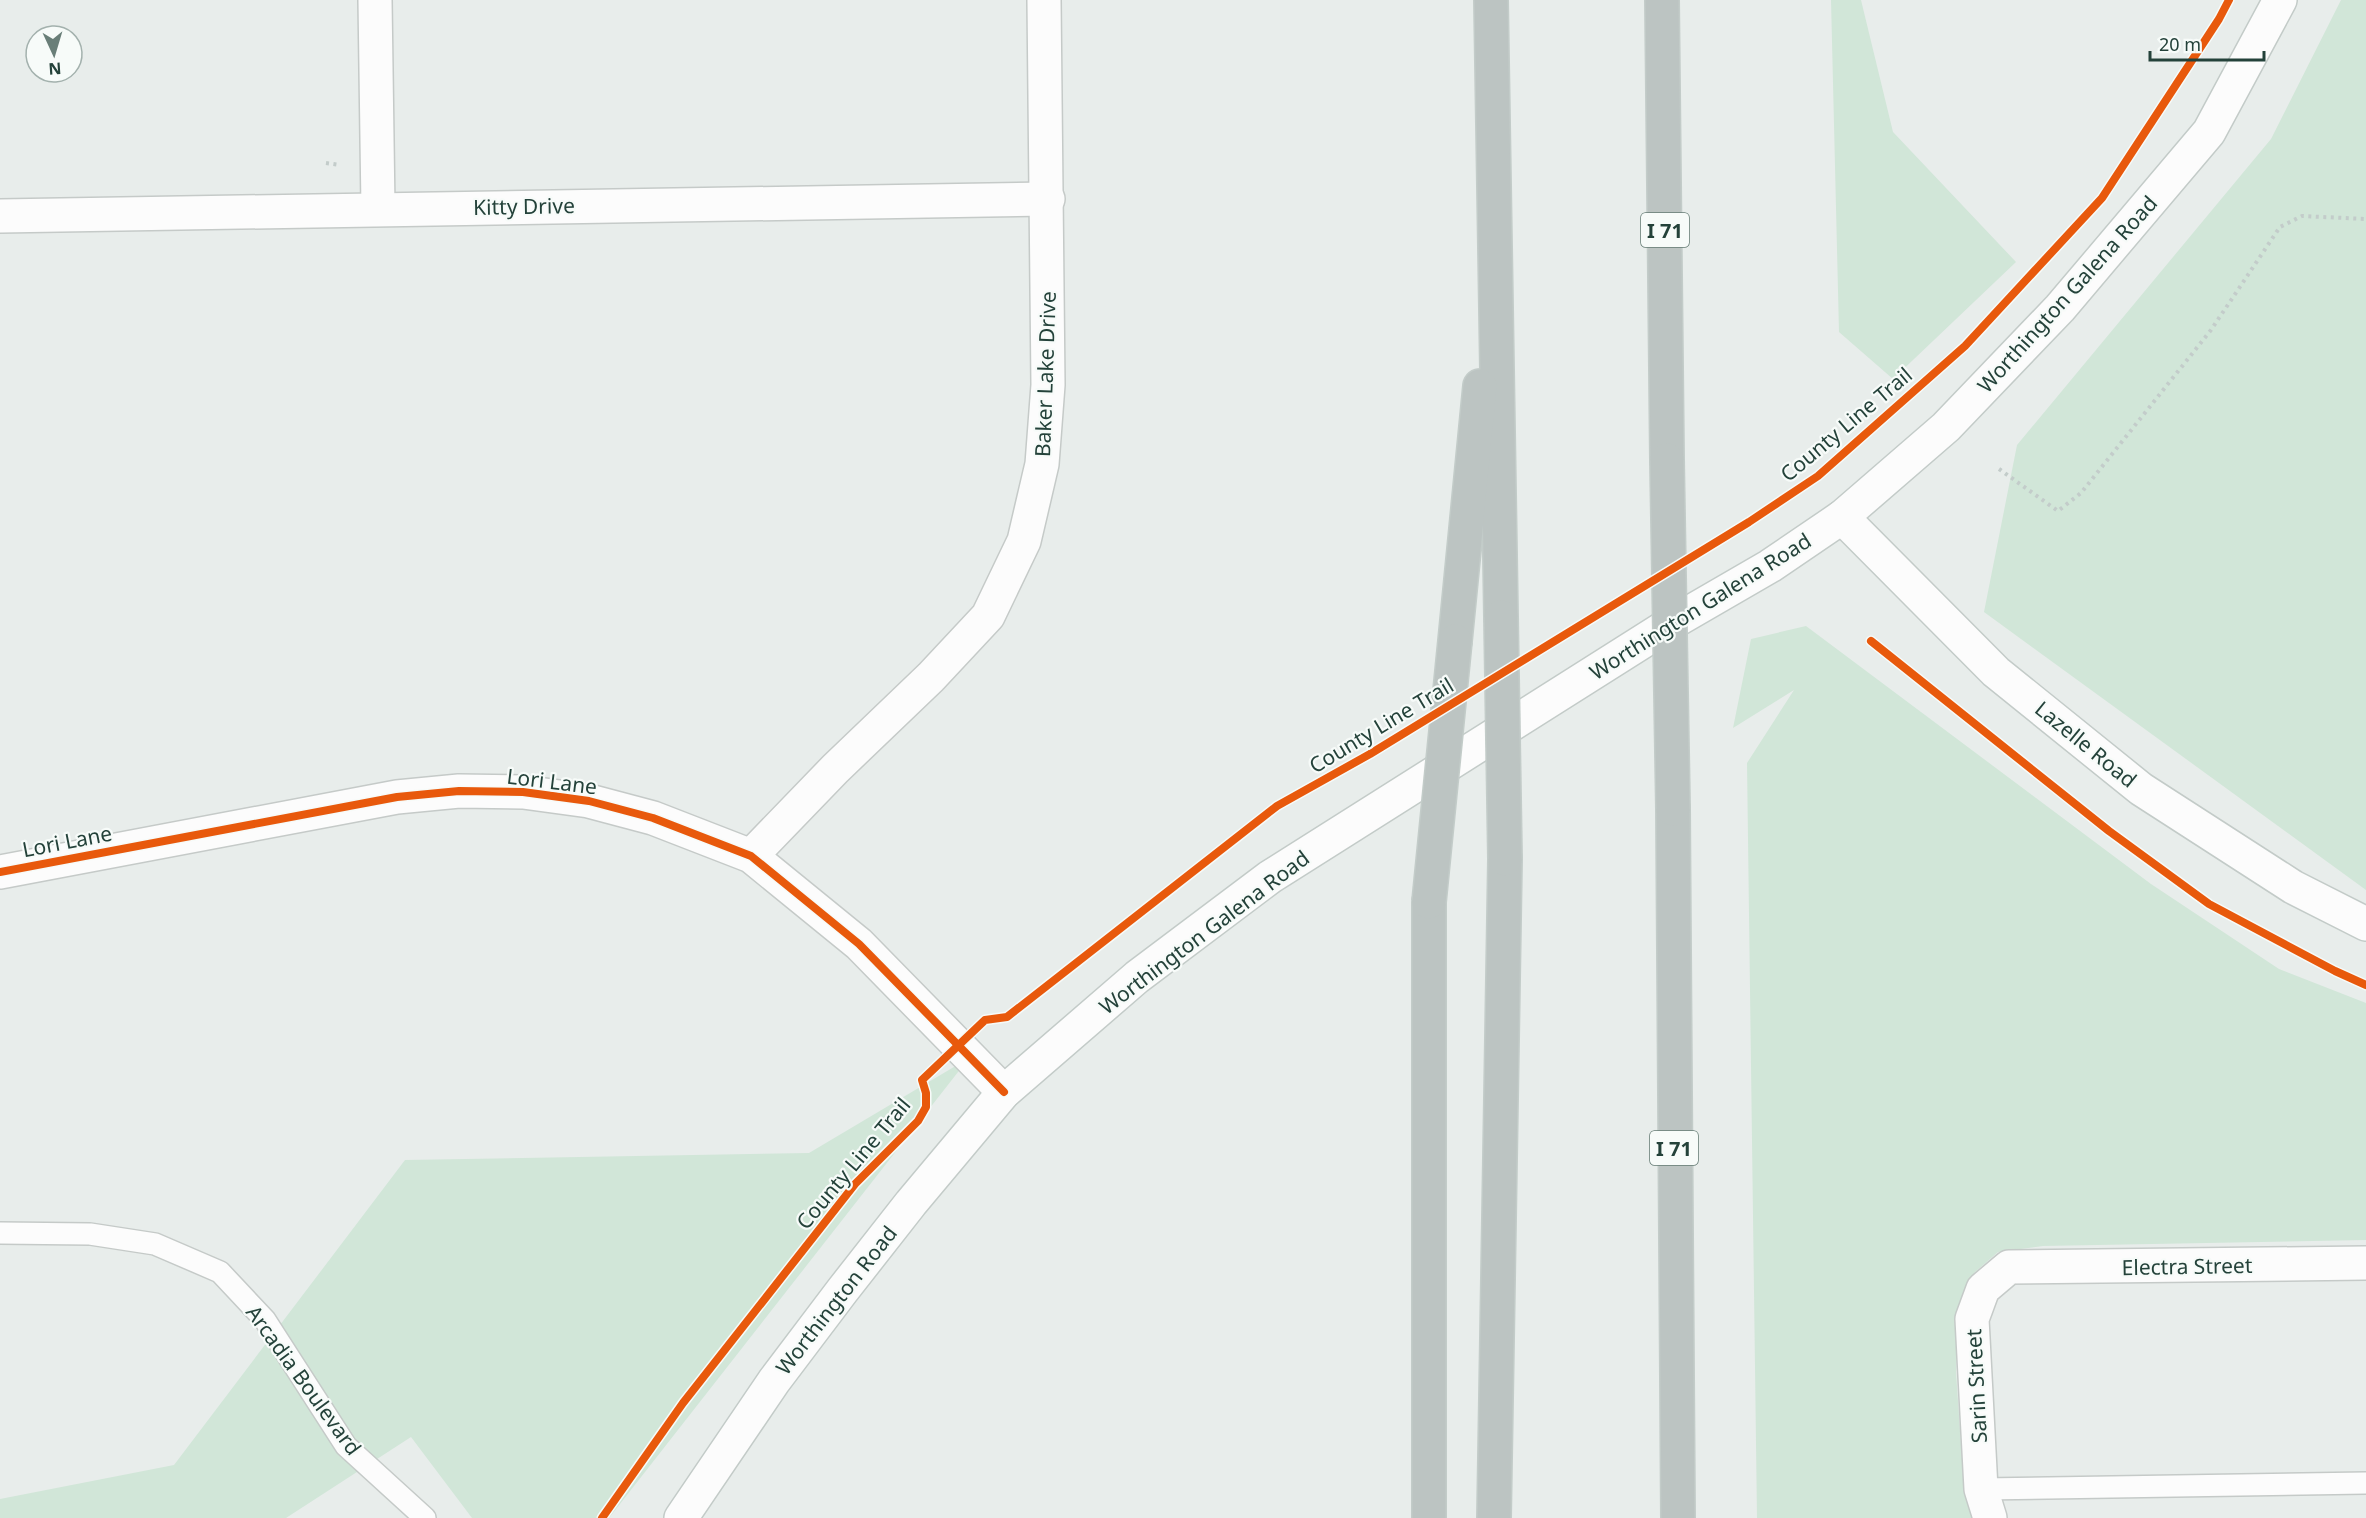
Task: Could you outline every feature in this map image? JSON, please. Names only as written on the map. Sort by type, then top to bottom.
[{"type":"highway","points":[[1491,0],[1505,859],[1494,1518]]},
{"type":"highway","name":"I 71","points":[[1662,0],[1673,809],[1679,1508]]},
{"type":"highway","points":[[1429,1518],[1429,902],[1496,226]]},
{"type":"street","points":[[375,0],[378,208]]},
{"type":"street","name":"Baker Lake Drive","points":[[751,856],[835,769],[931,677],[988,616],[1024,541],[1042,464],[1048,385],[1048,198],[1044,0]]},
{"type":"street","name":"Worthington Galena Road","points":[[1004,1092],[1137,977],[1270,877],[1665,627],[1770,566],[1842,516],[1946,427],[2068,299],[2209,132],[2280,0]]},
{"type":"street","name":"Kitty Drive","points":[[0,216],[1048,198]]},
{"type":"street","name":"Lazelle Road","points":[[1842,516],[1996,672],[2141,789],[2293,887],[2366,924]]},
{"type":"street","name":"Lori Lane","points":[[0,872],[397,797],[459,791],[523,792],[589,801],[653,818],[751,856],[859,944],[1004,1092]]},
{"type":"street","name":"Worthington Road","points":[[681,1518],[774,1381],[842,1291],[911,1203],[1004,1092]]},
{"type":"street","name":"Electra Street","points":[[2008,1267],[2366,1263]]},
{"type":"street","name":"Sarin Street","points":[[1986,1503],[1972,1319],[1983,1289],[2008,1267]]},
{"type":"lane","name":"Arcadia Boulevard","points":[[0,1233],[90,1234],[155,1244],[220,1272],[265,1320],[346,1446],[424,1518]]},
{"type":"lane","points":[[1986,1503],[2366,1484]]},
{"type":"path","points":[[326,163],[342,165]]},
{"type":"path","points":[[1999,469],[2058,511],[2081,494],[2211,330],[2280,227],[2302,216],[2366,219]]},
{"type":"green space","points":[[1831,0],[1861,0],[1893,132],[2016,262],[1893,379],[1839,332]]},
{"type":"green space","points":[[2341,0],[2366,0],[2366,890],[1984,612],[2017,445],[2271,139]]},
{"type":"green space","points":[[1806,626],[2151,884],[2279,969],[2366,1003],[2366,1240],[2043,1246],[1998,1252],[1975,1272],[1963,1294],[1958,1318],[1956,1372],[1964,1488],[1972,1518],[1757,1518],[1747,763],[1794,690],[1733,728],[1751,639]]},
{"type":"green space","points":[[969,1058],[609,1518],[472,1518],[411,1437],[286,1518],[0,1518],[0,1499],[174,1465],[405,1160],[809,1153]]},
{"type":"cycle path","name":"County Line Trail","points":[[602,1518],[683,1403],[855,1184],[918,1121],[926,1107],[926,1093],[922,1080],[985,1020],[1007,1017],[1277,806],[1370,754],[1749,522],[1818,476],[1965,346],[2102,198],[2219,19],[2229,0]]},
{"type":"cycle path","points":[[1871,641],[2109,831],[2209,904],[2366,985]]},
{"type":"cycle path","points":[[0,872],[397,797],[459,791],[523,792],[589,801],[653,818],[751,856],[859,944],[1004,1092]]}]
